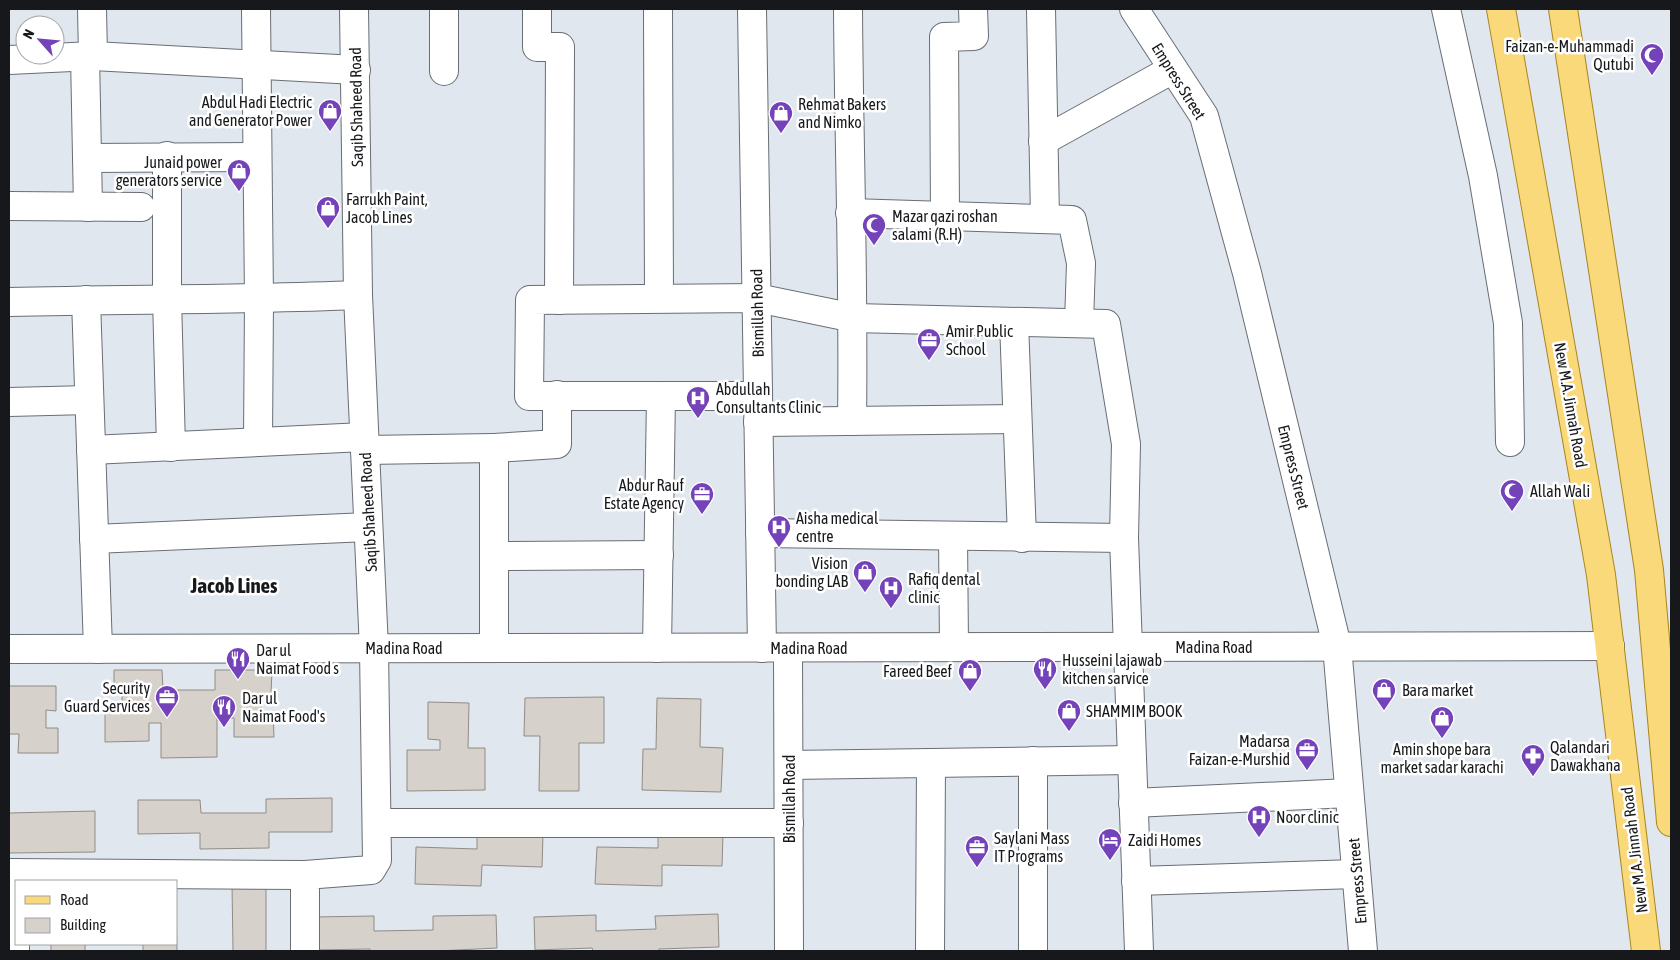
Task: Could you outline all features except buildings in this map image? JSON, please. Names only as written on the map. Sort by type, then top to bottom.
[{"type":"main road","name":"New M.A. Jinnah Road","points":[[1501,9],[1602,575],[1646,951]]},
{"type":"main road","points":[[1563,9],[1649,570],[1664,654],[1671,822]]},
{"type":"street","points":[[88,207],[89,56],[92,9]]},
{"type":"street","points":[[256,9],[255,64],[260,300],[258,441]]},
{"type":"street","name":"Saqib Shaheed Road","points":[[304,875],[371,870],[377,860],[378,823],[374,649],[358,295],[354,9]]},
{"type":"street","points":[[444,9],[444,71]]},
{"type":"street","points":[[537,9],[537,47],[560,47],[559,300]]},
{"type":"street","points":[[658,9],[659,298]]},
{"type":"street","name":"Bismillah Road","points":[[752,9],[760,533],[789,765],[789,951]]},
{"type":"street","points":[[848,9],[850,213],[854,318],[852,421]]},
{"type":"street","points":[[945,217],[944,37],[974,36],[973,9]]},
{"type":"street","points":[[1041,9],[1044,220]]},
{"type":"street","name":"Empress Street","points":[[1134,9],[1204,116],[1247,273],[1337,646],[1363,951]]},
{"type":"street","points":[[1446,9],[1483,176],[1508,322],[1510,442]]},
{"type":"street","points":[[9,60],[89,56],[356,70]]},
{"type":"street","points":[[1043,142],[1173,69]]},
{"type":"street","points":[[87,158],[167,156],[257,157]]},
{"type":"street","points":[[167,156],[167,298],[171,446]]},
{"type":"street","points":[[9,206],[141,207]]},
{"type":"street","points":[[850,213],[1072,220],[1081,262],[1079,323]]},
{"type":"street","points":[[9,302],[167,298],[260,300],[358,295]]},
{"type":"street","points":[[1017,419],[852,421],[661,396],[529,396],[530,300],[757,298],[854,318],[1106,324],[1126,444],[1124,538],[1139,951]]},
{"type":"street","points":[[86,300],[98,649]]},
{"type":"street","points":[[1014,322],[1022,538]]},
{"type":"street","points":[[90,450],[258,441],[494,448],[557,444],[557,396]]},
{"type":"street","points":[[657,648],[661,396]]},
{"type":"street","points":[[9,402],[89,400]]},
{"type":"street","points":[[494,448],[494,648]]},
{"type":"street","points":[[94,539],[368,527]]},
{"type":"street","points":[[760,533],[1124,538]]},
{"type":"street","points":[[953,536],[954,647]]},
{"type":"street","points":[[494,556],[659,555]]},
{"type":"street","name":"Madina Road","points":[[9,649],[1610,646]]},
{"type":"street","points":[[789,765],[1132,760]]},
{"type":"street","points":[[1033,761],[1033,951]]},
{"type":"street","points":[[930,951],[931,763]]},
{"type":"street","points":[[1133,803],[1349,793]]},
{"type":"street","points":[[378,823],[789,823]]},
{"type":"street","points":[[15,932],[12,873],[304,875],[305,951]]},
{"type":"street","points":[[1136,882],[1356,874]]},
{"type":"place","name":"Faizan-e-Muhammadi Qutubi","points":[[1652,76]]},
{"type":"place","name":"Abdul Hadi Electric and Generator Power","points":[[330,132]]},
{"type":"place","name":"Rehmat Bakers and Nimko","points":[[781,134]]},
{"type":"place","name":"Junaid power generators service","points":[[239,192]]},
{"type":"place","name":"Farrukh Paint, Jacob Lines","points":[[328,229]]},
{"type":"place","name":"Mazar qazi roshan salami (R.H)","points":[[874,246]]},
{"type":"place","name":"Amir Public School","points":[[929,361]]},
{"type":"place","name":"Abdullah Consultants Clinic","points":[[698,419]]},
{"type":"place","name":"Allah Wali","points":[[1512,512]]},
{"type":"place","name":"Abdur Rauf Estate Agency","points":[[702,515]]},
{"type":"place","name":"Aisha medical centre","points":[[779,548]]},
{"type":"place","name":"Vision bonding LAB","points":[[865,593]]},
{"type":"place","name":"Rafiq dental clinic","points":[[891,609]]},
{"type":"place","name":"Dar ul Naimat Food s","points":[[238,680]]},
{"type":"place","name":"Husseini lajawab kitchen sarvice","points":[[1045,690]]},
{"type":"place","name":"Fareed Beef","points":[[970,692]]},
{"type":"place","name":"Bara market","points":[[1384,711]]},
{"type":"place","name":"Security Guard Services","points":[[167,718]]},
{"type":"place","name":"Dar ul Naimat Food's","points":[[224,728]]},
{"type":"place","name":"SHAMMIM BOOK","points":[[1069,732]]},
{"type":"place","name":"Amin shope bara market sadar karachi","points":[[1442,739]]},
{"type":"place","name":"Madarsa Faizan-e-Murshid","points":[[1307,771]]},
{"type":"place","name":"Qalandari Dawakhana","points":[[1533,777]]},
{"type":"place","name":"Noor clinic","points":[[1259,838]]},
{"type":"place","name":"Zaidi Homes","points":[[1110,861]]},
{"type":"place","name":"Saylani Mass IT Programs","points":[[977,868]]},
{"type":"district","name":"Jacob Lines","points":[[234,586]]}]
